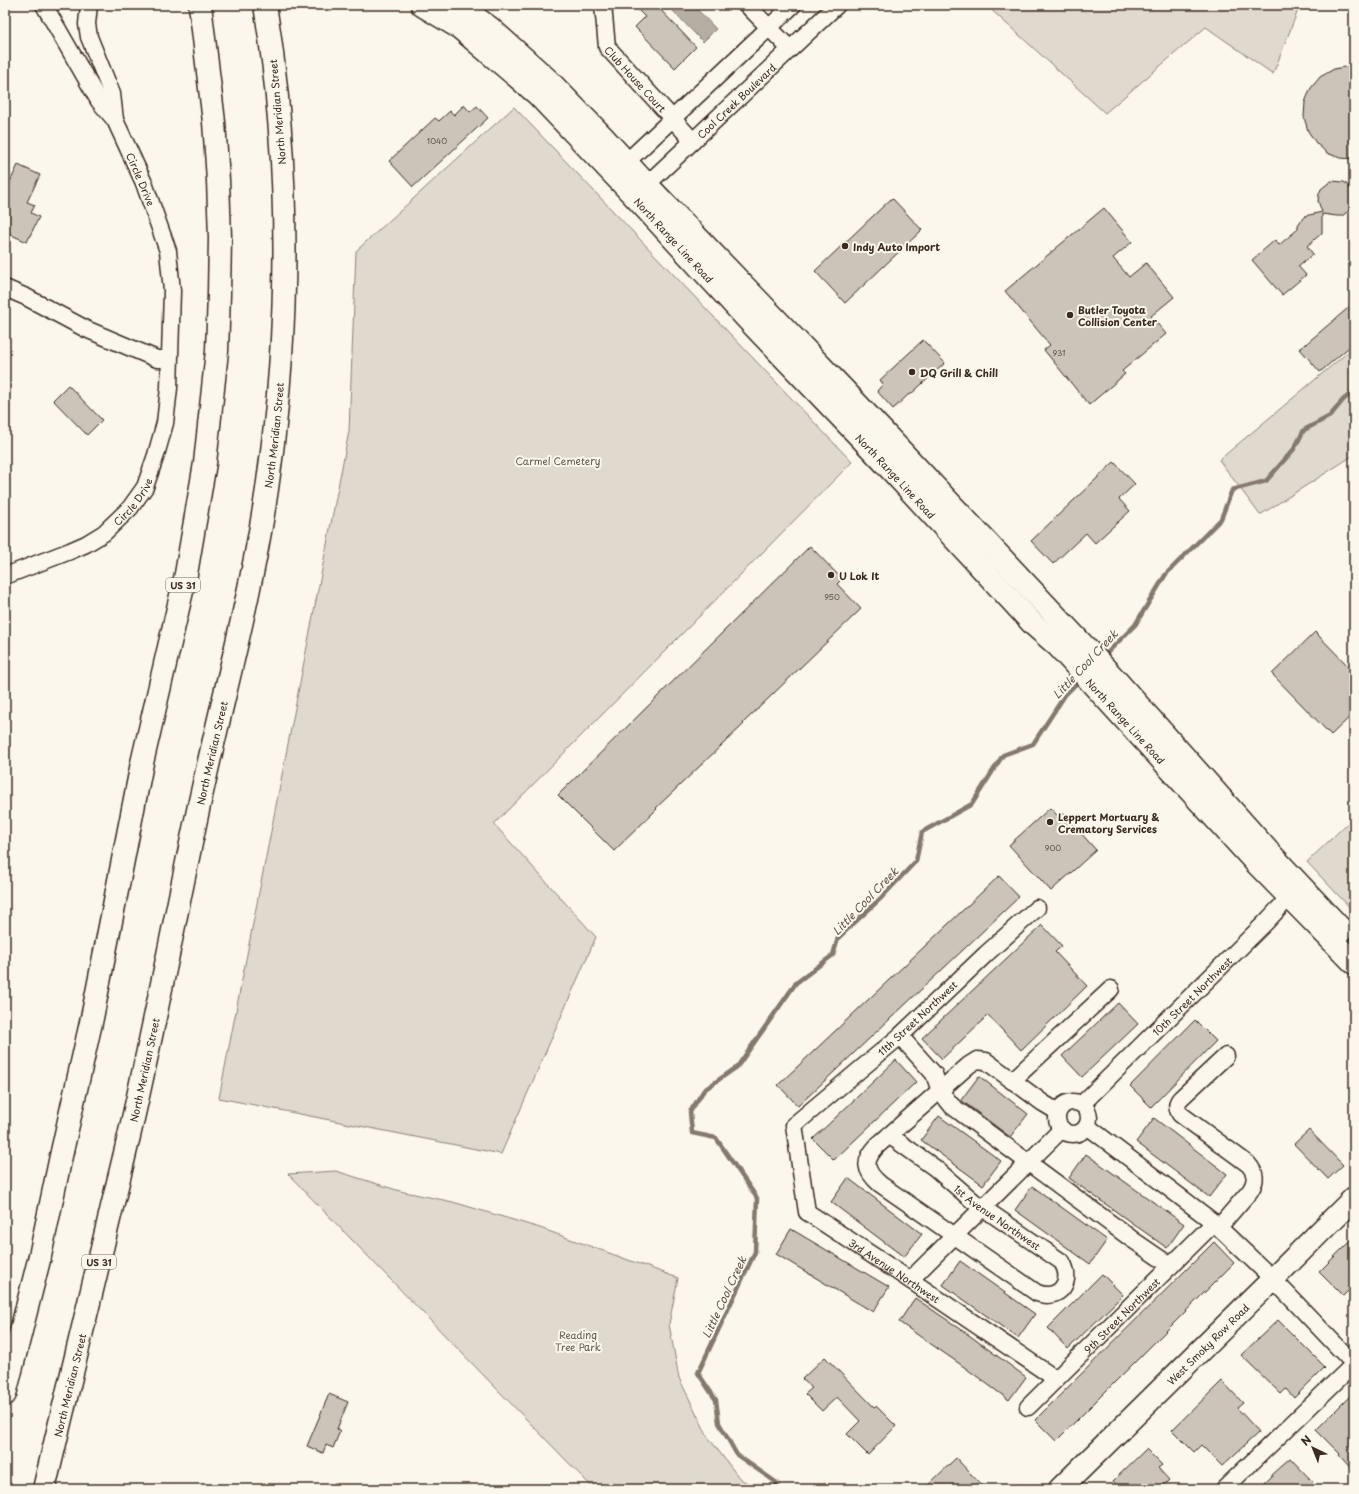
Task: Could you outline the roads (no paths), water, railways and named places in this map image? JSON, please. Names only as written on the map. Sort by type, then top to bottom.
[{"type":"main road","name":"US 31","points":[[5,1394],[40,1256],[92,1018],[142,763],[186,574],[205,462],[216,351],[220,238],[214,122],[200,5]]},
{"type":"main road","name":"North Meridian Street","points":[[44,1489],[127,1146],[204,782],[252,568],[266,491],[279,380],[285,267],[284,210],[277,97],[265,5]]},
{"type":"main road","name":"North Range Line Road","points":[[422,5],[460,28],[510,70],[620,169],[641,191],[750,322],[881,459],[1029,619],[1064,640],[1108,686],[1203,806],[1294,891],[1354,942]]},
{"type":"main road","name":"North Range Line Road","points":[[458,5],[490,28],[543,76],[604,138],[620,169]]},
{"type":"main road","name":"North Range Line Road","points":[[1294,891],[1354,963]]},
{"type":"main road","name":"West Smoky Row Road","points":[[1060,1489],[1273,1280],[1354,1198]]},
{"type":"street","name":"Circle Drive","points":[[5,576],[86,544],[104,533],[130,508],[145,487],[165,422],[168,388],[172,291],[168,251],[144,183],[115,120],[99,101],[44,5]]},
{"type":"street","name":"Circle Drive","points":[[89,5],[89,37],[112,94],[115,120]]},
{"type":"street","name":"Club House Court","points":[[603,5],[608,47],[693,141]]},
{"type":"street","points":[[747,5],[790,49]]},
{"type":"street","points":[[620,169],[793,5]]},
{"type":"street","name":"Cool Creek Boulevard","points":[[641,191],[837,5]]},
{"type":"street","points":[[5,288],[26,297],[86,329],[157,358],[169,359]]},
{"type":"street","name":"10th Street Northwest","points":[[1082,1104],[1266,922],[1294,891]]},
{"type":"street","name":"11th Street Northwest","points":[[794,1125],[900,1036],[986,954],[1037,908]]},
{"type":"street","points":[[1012,1081],[1110,989]]},
{"type":"street","points":[[900,1036],[934,1074],[940,1091],[952,1106],[1027,1163],[1171,1266]]},
{"type":"street","name":"9th Street Northwest","points":[[1028,1407],[1171,1266],[1216,1225],[1254,1186],[1256,1179],[1255,1174],[1248,1164],[1180,1114],[1177,1110],[1177,1105],[1181,1098],[1226,1056]]},
{"type":"street","points":[[889,1135],[977,1060],[986,1061],[1012,1081],[1058,1112]]},
{"type":"street","points":[[1075,1102],[1082,1104],[1089,1113],[1089,1122],[1084,1130],[1075,1134],[1070,1133],[1062,1128],[1058,1119],[1058,1112],[1067,1104],[1075,1102]]},
{"type":"street","name":"3rd Avenue Northwest","points":[[794,1125],[806,1212],[910,1280],[1056,1380]]},
{"type":"street","points":[[1087,1126],[1216,1225],[1273,1280],[1354,1364],[1224,1489]]},
{"type":"street","points":[[910,1280],[1062,1128]]},
{"type":"street","name":"1st Avenue Northwest","points":[[889,1135],[935,1168],[982,1207],[1062,1262],[1067,1272],[1067,1277],[1061,1289],[1056,1293],[1049,1295],[1037,1293],[953,1236],[872,1178],[867,1165],[868,1159],[872,1152],[889,1135]]},
{"type":"waterway","name":"Little Cool Creek","points":[[1103,657],[1135,625],[1166,574],[1221,519],[1232,490],[1266,481],[1294,449],[1304,430],[1330,416],[1343,400],[1354,391]]},
{"type":"waterway","name":"Little Cool Creek","points":[[778,1489],[777,1483],[737,1455],[719,1423],[716,1400],[698,1373],[755,1252],[757,1198],[716,1138],[692,1133],[690,1112],[704,1090],[737,1067],[796,983],[833,955],[838,938],[882,897],[916,861],[922,832],[972,804],[1003,755],[1033,744],[1065,695],[1081,679]]},
{"type":"place","name":"Indy Auto Import","points":[[845,246]]},
{"type":"place","name":"Butler Toyota Collision Center","points":[[1070,315]]},
{"type":"place","name":"DQ Grill & Chill","points":[[912,372]]},
{"type":"place","name":"U Lok It","points":[[831,575]]},
{"type":"place","name":"Leppert Mortuary & Crematory Services","points":[[1050,822]]},
{"type":"park label","name":"Carmel Cemetery","points":[[558,460]]},
{"type":"park label","name":"Reading Tree Park","points":[[578,1340]]}]
